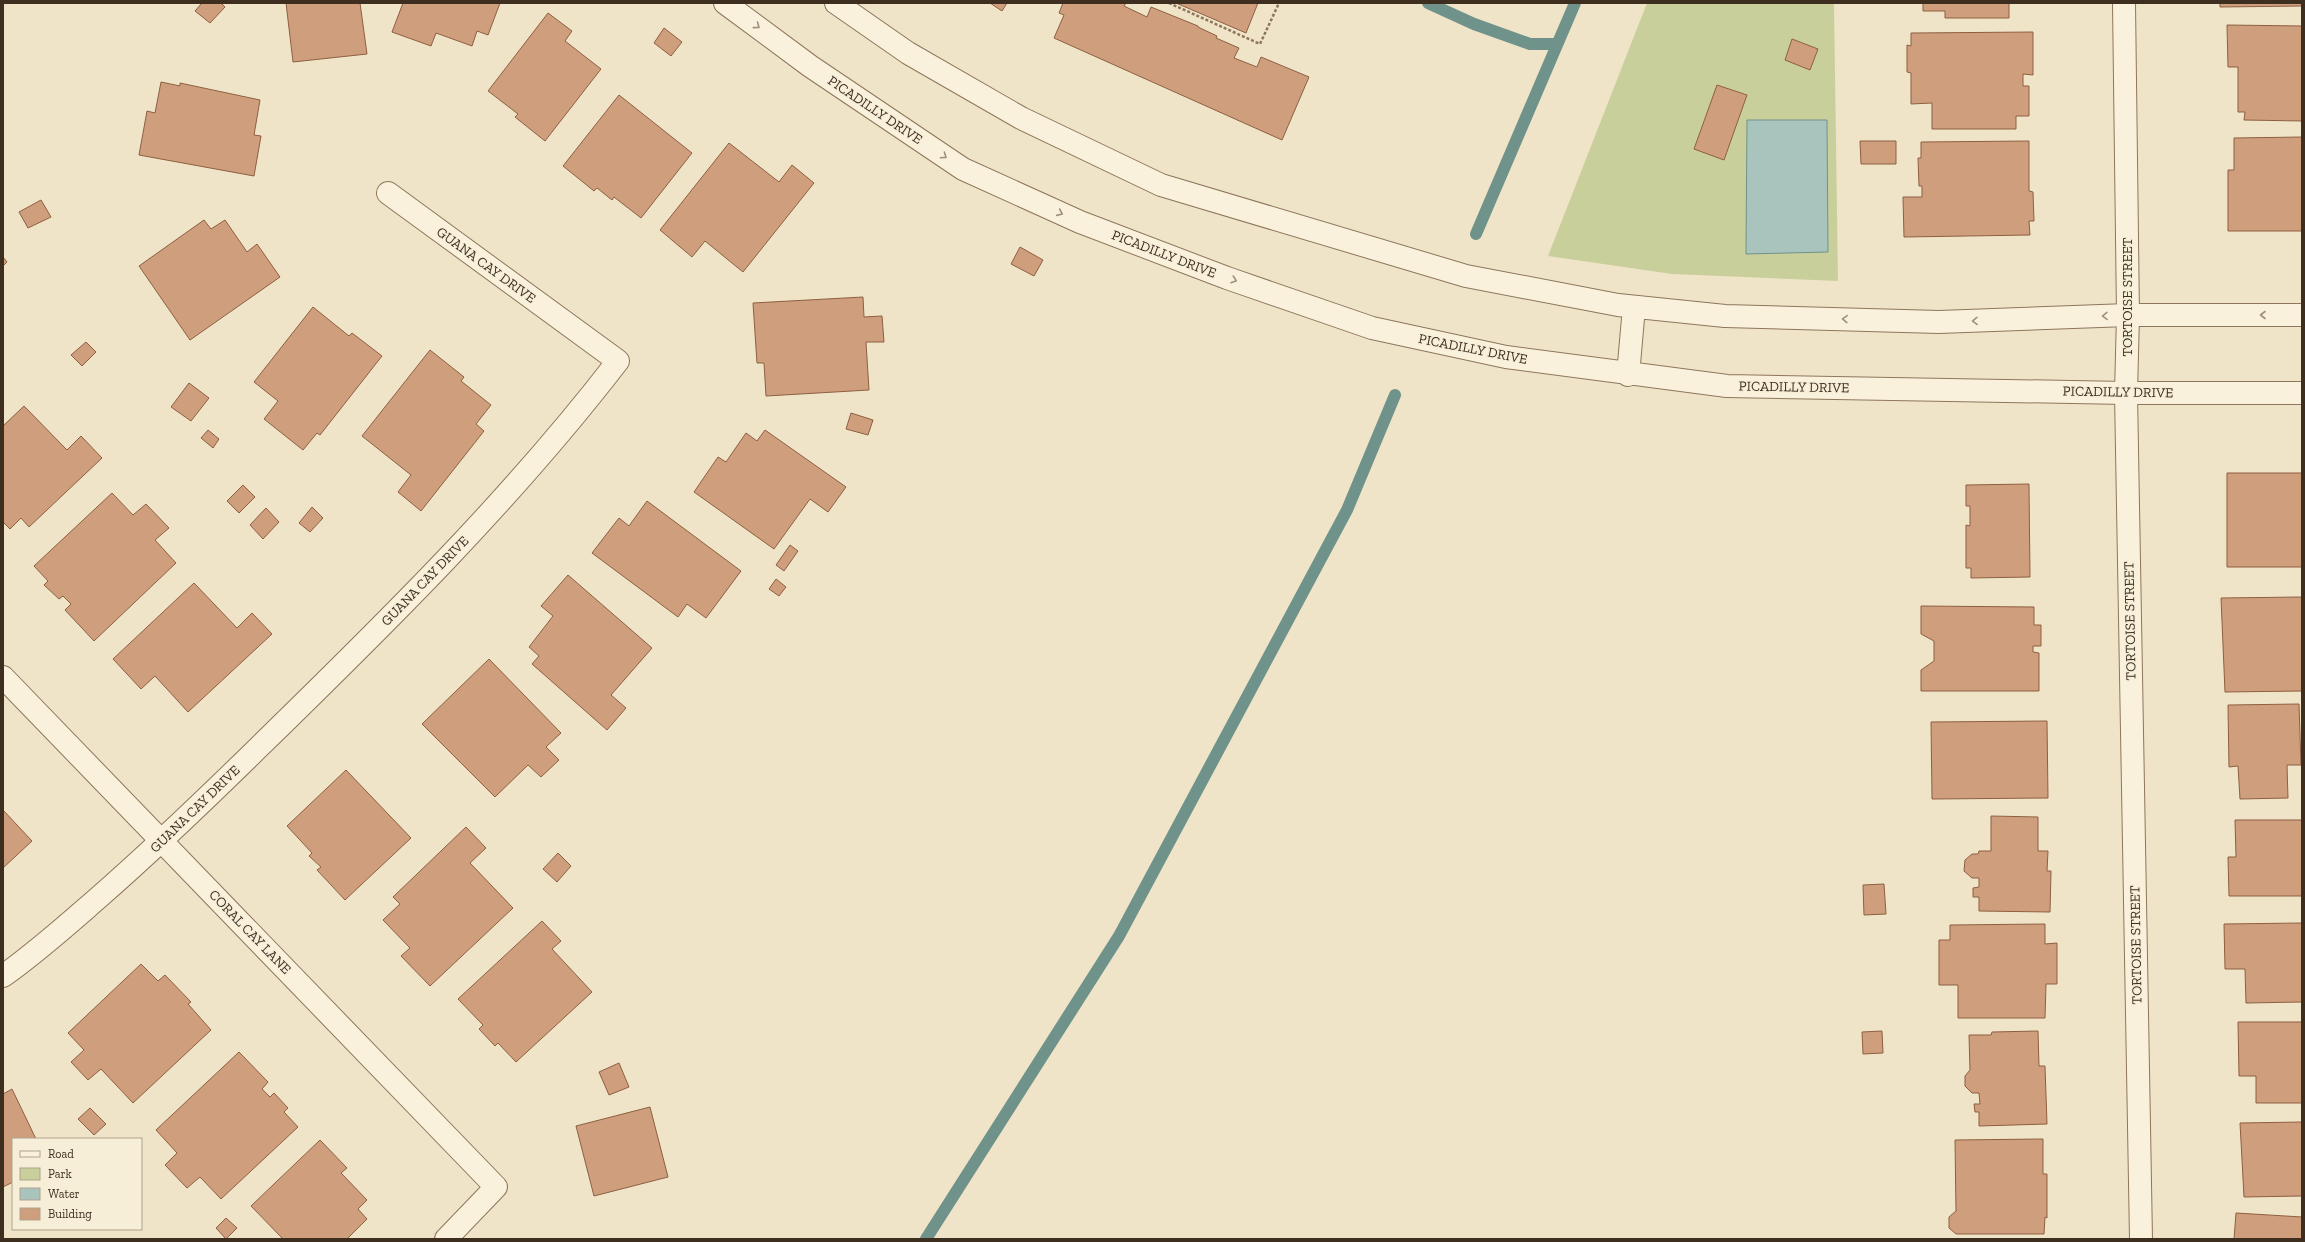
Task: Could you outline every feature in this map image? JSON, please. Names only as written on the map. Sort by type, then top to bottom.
[{"type":"street","name":"PICADILLY DRIVE","points":[[725,3],[810,66],[963,169],[1080,222],[1227,278],[1372,328],[1506,357],[1727,386],[2126,393],[2302,393]]},
{"type":"street","points":[[836,3],[908,53],[1021,118],[1161,186],[1466,276],[1634,306],[1725,316],[1939,322],[2128,315],[2302,315]]},
{"type":"street","name":"TORTOISE STREET","points":[[2124,3],[2128,315],[2126,393],[2141,1239]]},
{"type":"street","name":"GUANA CAY DRIVE","points":[[3,976],[57,934],[162,841],[445,562],[574,418],[618,361],[388,193]]},
{"type":"street","points":[[1628,374],[1634,306]]},
{"type":"street","name":"CORAL CAY LANE","points":[[3,677],[496,1187],[446,1239]]},
{"type":"path","points":[[1169,3],[1260,44],[1279,3]]},
{"type":"green space","points":[[1647,3],[1834,3],[1838,281],[1672,274],[1548,256]]},
{"type":"water","points":[[1747,120],[1827,120],[1828,252],[1746,254]]},
{"type":"building","points":[[202,3],[221,3],[225,7],[210,23],[195,11]]},
{"type":"building","points":[[286,3],[360,3],[367,54],[293,62]]},
{"type":"building","points":[[403,3],[500,3],[488,35],[477,31],[472,46],[436,33],[431,46],[392,32]]},
{"type":"building","points":[[990,3],[1007,3],[1002,11]]},
{"type":"building","points":[[1063,3],[1126,3],[1124,6],[1147,17],[1151,7],[1198,26],[1217,36],[1216,38],[1239,48],[1234,58],[1257,67],[1261,57],[1309,77],[1282,140],[1054,38],[1064,15],[1059,13]]},
{"type":"building","points":[[1176,3],[1258,3],[1246,33]]},
{"type":"building","points":[[1923,3],[2009,3],[2009,18],[1945,18],[1945,11],[1923,11]]},
{"type":"building","points":[[2220,3],[2302,3],[2302,6],[2220,7]]},
{"type":"building","points":[[548,13],[572,31],[565,41],[601,69],[545,141],[515,117],[518,114],[488,91]]},
{"type":"building","points":[[2227,25],[2302,26],[2302,121],[2244,120],[2245,112],[2238,112],[2238,67],[2228,67]]},
{"type":"building","points":[[664,28],[682,42],[671,56],[654,43]]},
{"type":"building","points":[[2033,32],[2033,75],[2023,74],[2023,86],[2029,86],[2029,116],[2016,116],[2016,129],[1932,129],[1932,103],[1911,104],[1911,73],[1907,72],[1907,45],[1911,46],[1911,33]]},
{"type":"building","points":[[1792,39],[1818,49],[1810,70],[1785,60]]},
{"type":"building","points":[[161,82],[180,86],[180,83],[260,100],[254,135],[261,136],[254,176],[139,155],[147,111],[155,113]]},
{"type":"building","points":[[1717,85],[1747,95],[1724,160],[1694,149]]},
{"type":"building","points":[[619,95],[692,153],[641,218],[614,197],[612,200],[597,188],[594,191],[563,166]]},
{"type":"building","points":[[2302,137],[2302,231],[2228,231],[2228,170],[2234,170],[2234,138]]},
{"type":"building","points":[[1860,141],[1896,141],[1896,164],[1861,164]]},
{"type":"building","points":[[2029,141],[2029,191],[2033,192],[2034,221],[2029,221],[2030,235],[1904,237],[1903,197],[1922,197],[1922,186],[1919,186],[1918,158],[1921,158],[1921,142]]},
{"type":"building","points":[[729,143],[779,182],[792,165],[814,183],[743,272],[705,241],[692,257],[660,230]]},
{"type":"building","points":[[41,200],[51,217],[28,228],[19,212]]},
{"type":"building","points":[[204,220],[211,229],[225,220],[247,252],[257,244],[280,277],[190,340],[139,266]]},
{"type":"building","points":[[1020,247],[1043,260],[1034,276],[1011,264]]},
{"type":"building","points":[[3,257],[7,262],[3,266]]},
{"type":"building","points":[[863,297],[864,317],[882,316],[884,342],[866,342],[869,390],[766,396],[764,363],[757,363],[753,303]]},
{"type":"building","points":[[313,307],[349,336],[352,333],[382,356],[320,435],[317,433],[303,450],[264,419],[278,401],[254,382]]},
{"type":"building","points":[[86,342],[96,352],[82,366],[71,355]]},
{"type":"building","points":[[430,350],[464,377],[461,381],[491,405],[476,424],[484,431],[421,511],[398,492],[411,475],[362,436]]},
{"type":"building","points":[[189,383],[209,398],[191,421],[171,407]]},
{"type":"building","points":[[24,406],[67,450],[81,436],[102,458],[29,527],[21,518],[10,529],[3,522],[3,426]]},
{"type":"building","points":[[851,413],[873,420],[868,435],[846,429]]},
{"type":"building","points":[[208,430],[219,439],[213,448],[201,438]]},
{"type":"building","points":[[765,430],[846,487],[828,512],[810,499],[774,549],[694,492],[718,457],[726,462],[746,433],[757,441]]},
{"type":"building","points":[[2227,473],[2302,473],[2302,567],[2227,567]]},
{"type":"building","points":[[2029,484],[2030,577],[1971,578],[1971,568],[1966,568],[1966,525],[1970,526],[1970,506],[1966,506],[1966,485]]},
{"type":"building","points":[[243,485],[255,497],[239,513],[227,501]]},
{"type":"building","points":[[112,493],[133,515],[146,504],[169,528],[155,540],[176,563],[94,641],[65,610],[71,604],[63,596],[59,599],[44,585],[48,581],[34,566]]},
{"type":"building","points":[[647,501],[741,571],[706,618],[687,604],[678,617],[592,553],[619,518],[629,526]]},
{"type":"building","points":[[312,507],[323,518],[310,532],[299,523]]},
{"type":"building","points":[[266,508],[279,522],[263,539],[250,525]]},
{"type":"building","points":[[790,545],[798,551],[784,571],[776,565]]},
{"type":"building","points":[[568,575],[652,648],[611,695],[626,708],[607,730],[532,664],[539,656],[529,647],[553,616],[541,606]]},
{"type":"building","points":[[776,579],[786,587],[779,596],[769,589]]},
{"type":"building","points":[[194,583],[237,628],[252,613],[272,634],[188,712],[155,676],[141,689],[113,659]]},
{"type":"building","points":[[2302,597],[2302,691],[2225,692],[2221,598]]},
{"type":"building","points":[[1921,606],[2034,607],[2034,625],[2041,625],[2041,646],[2033,646],[2033,652],[2039,653],[2039,691],[1921,691],[1921,670],[1934,661],[1934,641],[1921,634]]},
{"type":"building","points":[[489,659],[561,733],[546,747],[559,760],[541,777],[528,765],[495,797],[422,724]]},
{"type":"building","points":[[2299,704],[2301,765],[2287,765],[2288,798],[2240,799],[2238,766],[2229,767],[2228,705]]},
{"type":"building","points":[[2047,721],[2048,798],[1932,799],[1931,722]]},
{"type":"building","points":[[346,770],[411,838],[345,900],[317,870],[321,867],[309,856],[312,853],[287,826]]},
{"type":"building","points":[[3,810],[32,841],[3,868]]},
{"type":"building","points":[[1991,816],[2038,817],[2038,851],[2048,851],[2047,871],[2051,871],[2050,912],[1979,911],[1979,897],[1973,897],[1973,888],[1979,887],[1979,878],[1972,878],[1964,871],[1965,860],[1972,854],[1978,854],[1979,851],[1991,851]]},
{"type":"building","points":[[2235,820],[2302,820],[2302,896],[2229,896],[2228,857],[2236,857]]},
{"type":"building","points":[[466,827],[486,848],[470,863],[513,908],[430,986],[401,956],[410,948],[383,920],[400,904],[393,897]]},
{"type":"building","points":[[558,853],[571,866],[557,882],[543,869]]},
{"type":"building","points":[[1884,884],[1886,914],[1864,915],[1863,885]]},
{"type":"building","points":[[542,921],[561,941],[552,949],[592,992],[516,1062],[498,1043],[495,1046],[479,1029],[483,1025],[458,999]]},
{"type":"building","points":[[2302,923],[2302,1002],[2246,1003],[2245,969],[2225,969],[2224,924]]},
{"type":"building","points":[[2045,924],[2045,944],[2057,943],[2057,984],[2046,984],[2045,1018],[1958,1018],[1958,985],[1939,985],[1939,940],[1950,940],[1950,925]]},
{"type":"building","points":[[141,964],[158,981],[165,975],[191,1002],[188,1004],[211,1030],[133,1103],[101,1069],[88,1080],[71,1062],[84,1050],[68,1033]]},
{"type":"building","points":[[2238,1022],[2302,1022],[2302,1103],[2256,1103],[2256,1076],[2239,1076]]},
{"type":"building","points":[[1882,1031],[1883,1053],[1863,1054],[1862,1032]]},
{"type":"building","points":[[2038,1031],[2039,1066],[2045,1066],[2047,1124],[1979,1126],[1979,1112],[1975,1112],[1974,1104],[1980,1104],[1979,1093],[1972,1093],[1965,1086],[1965,1076],[1970,1070],[1969,1035],[1991,1035],[1992,1032]]},
{"type":"building","points":[[239,1052],[268,1082],[262,1089],[270,1097],[274,1093],[288,1108],[284,1112],[298,1127],[221,1199],[200,1177],[187,1188],[165,1165],[177,1153],[156,1130]]},
{"type":"building","points":[[619,1063],[629,1087],[609,1095],[599,1072]]},
{"type":"building","points":[[12,1089],[36,1138],[12,1138],[12,1182],[3,1187],[3,1094]]},
{"type":"building","points":[[650,1107],[668,1177],[594,1196],[576,1126]]},
{"type":"building","points":[[90,1108],[106,1124],[94,1135],[78,1119]]},
{"type":"building","points":[[2302,1122],[2302,1196],[2244,1197],[2240,1123]]},
{"type":"building","points":[[2043,1139],[2043,1174],[2047,1174],[2047,1218],[2045,1217],[2044,1234],[1956,1234],[1949,1228],[1949,1217],[1956,1211],[1955,1140]]},
{"type":"building","points":[[320,1140],[347,1168],[341,1173],[367,1200],[358,1209],[367,1219],[347,1239],[283,1239],[251,1206]]},
{"type":"building","points":[[2236,1213],[2302,1217],[2302,1239],[2234,1239]]},
{"type":"building","points":[[226,1218],[237,1228],[226,1239],[216,1228]]},
{"type":"waterway","points":[[1428,3],[1474,24],[1530,44],[1557,44]]},
{"type":"waterway","points":[[1476,234],[1575,3]]},
{"type":"waterway","points":[[926,1239],[1119,936],[1347,510],[1395,395]]}]
